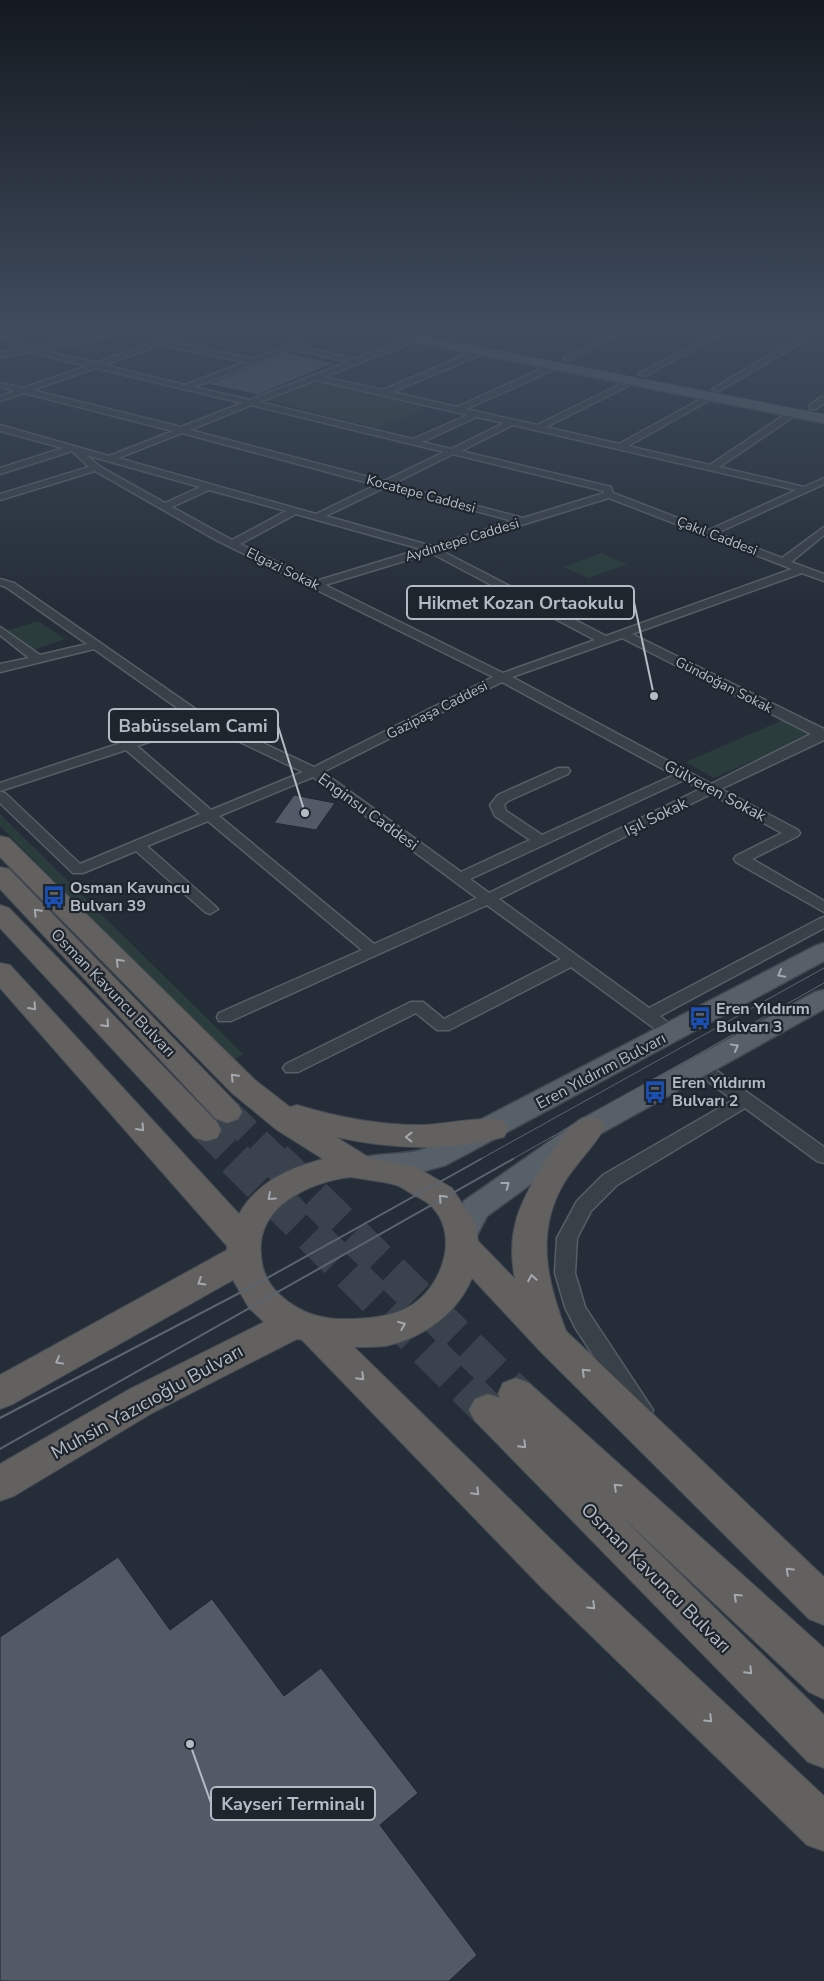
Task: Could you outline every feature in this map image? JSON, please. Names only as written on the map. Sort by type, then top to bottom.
[{"type":"highway","points":[[0,843],[265,1105],[365,1166]]},
{"type":"highway","name":"Osman Kavuncu Bulvarı","points":[[0,874],[227,1112]]},
{"type":"highway","name":"Osman Kavuncu Bulvarı","points":[[0,913],[206,1130]]},
{"type":"highway","points":[[0,971],[244,1250]]},
{"type":"highway","points":[[265,1105],[329,1126],[376,1135],[445,1136],[492,1129]]},
{"type":"highway","points":[[553,1341],[535,1293],[530,1261],[531,1221],[540,1195],[547,1183],[590,1127]]},
{"type":"highway","points":[[305,1327],[335,1334],[379,1332],[418,1318],[447,1294],[457,1280],[463,1264],[464,1241],[458,1218],[443,1198],[430,1187],[390,1169],[365,1166],[332,1168],[314,1172],[280,1188],[256,1212],[244,1250],[251,1287],[271,1308],[305,1327],[558,1574],[824,1828]]},
{"type":"highway","points":[[464,1241],[553,1341],[824,1605]]},
{"type":"highway","points":[[0,1393],[186,1291],[244,1250]]},
{"type":"highway","name":"Muhsin Yazıcıoğlu Bulvarı","points":[[0,1484],[141,1401],[305,1327]]},
{"type":"highway","name":"Osman Kavuncu Bulvarı","points":[[824,1677],[502,1402],[824,1746]]},
{"type":"main road","name":"Eren Yıldırım Bulvarı","points":[[365,1166],[409,1165],[435,1158],[824,951]]},
{"type":"main road","points":[[464,1241],[475,1209],[510,1182],[590,1127],[824,998]]},
{"type":"street","name":"Kocatepe Caddesi","points":[[146,421],[523,521]]},
{"type":"street","points":[[109,459],[202,421]]},
{"type":"street","points":[[330,421],[454,451]]},
{"type":"street","points":[[414,442],[460,421]]},
{"type":"street","points":[[538,428],[551,421]]},
{"type":"street","points":[[622,446],[663,421]]},
{"type":"street","points":[[714,467],[781,421]]},
{"type":"street","points":[[317,517],[513,422],[714,467],[806,490]]},
{"type":"street","points":[[0,428],[431,549],[605,640]]},
{"type":"street","points":[[0,471],[73,448]]},
{"type":"street","name":"Elgazi Sokak","points":[[73,448],[96,468],[232,544],[502,677]]},
{"type":"street","name":"Çakıl Caddesi","points":[[454,451],[608,489],[610,495],[824,578]]},
{"type":"street","points":[[0,497],[96,468]]},
{"type":"street","points":[[710,533],[824,480]]},
{"type":"street","points":[[165,507],[207,486]]},
{"type":"street","name":"Aydıntepe Caddesi","points":[[315,585],[610,495]]},
{"type":"street","points":[[232,544],[294,511]]},
{"type":"street","points":[[784,562],[824,530]]},
{"type":"street","name":"Gazipaşa Caddesi","points":[[0,796],[78,870],[314,772],[502,677],[803,569]]},
{"type":"street","name":"Enginsu Caddesi","points":[[0,582],[10,584],[203,720],[314,772],[672,1033]]},
{"type":"street","points":[[0,630],[38,659]]},
{"type":"street","name":"Gündoğan Sokak","points":[[623,634],[823,735]]},
{"type":"street","points":[[0,668],[98,645]]},
{"type":"street","name":"Gülveren Sokak","points":[[502,677],[793,833],[741,859],[824,907]]},
{"type":"street","points":[[0,787],[203,720]]},
{"type":"street","name":"Işıl Sokak","points":[[225,1017],[488,899],[823,735]]},
{"type":"street","points":[[128,745],[373,951]]},
{"type":"street","points":[[541,841],[500,813],[497,806],[503,798],[563,770]]},
{"type":"street","points":[[460,878],[684,775]]},
{"type":"street","points":[[137,845],[210,909]]},
{"type":"street","points":[[648,1016],[824,922]]},
{"type":"street","points":[[292,1068],[417,1006],[443,1026],[572,960]]},
{"type":"street","points":[[700,1067],[824,1156]]},
{"type":"street","points":[[680,1466],[583,1323],[569,1290],[565,1273],[565,1250],[574,1221],[584,1206],[603,1186],[746,1100]]},
{"type":"shaded area","points":[[351,421],[392,421],[377,428]]},
{"type":"shaded area","points":[[601,553],[627,564],[589,578],[563,567]]},
{"type":"shaded area","points":[[38,621],[65,639],[33,650],[6,631]]},
{"type":"shaded area","points":[[785,719],[813,734],[714,778],[686,762]]},
{"type":"shaded area","points":[[0,814],[243,1054],[233,1060],[0,826]]},
{"type":"building","points":[[294,795],[335,803],[316,830],[274,823]]},
{"type":"building","points":[[118,1557],[170,1630],[212,1599],[284,1696],[321,1668],[418,1793],[380,1825],[477,1955],[449,1981],[0,1981],[0,1637]]},
{"type":"tunnel","points":[[227,1112],[276,1160]]},
{"type":"tunnel","points":[[206,1130],[235,1159]]},
{"type":"tunnel","points":[[235,1159],[488,1410]]},
{"type":"tunnel","points":[[275,1159],[516,1394]]},
{"type":"tram line","points":[[479,1160],[824,968]]},
{"type":"tram line","points":[[511,1160],[824,983]]},
{"type":"tram line","points":[[0,1418],[251,1287],[481,1159]]},
{"type":"tram line","points":[[0,1449],[513,1159]]},
{"type":"place","name":"Hikmet Kozan Ortaokulu","points":[[654,696]]},
{"type":"place","name":"Babüsselam Cami","points":[[305,813]]},
{"type":"place","name":"Osman Kavuncu Bulvarı 39","points":[[54,897]]},
{"type":"place","name":"Eren Yıldırım Bulvarı 3","points":[[700,1018]]},
{"type":"place","name":"Eren Yıldırım Bulvarı 2","points":[[655,1092]]},
{"type":"place","name":"Kayseri Terminalı","points":[[190,1744]]}]
